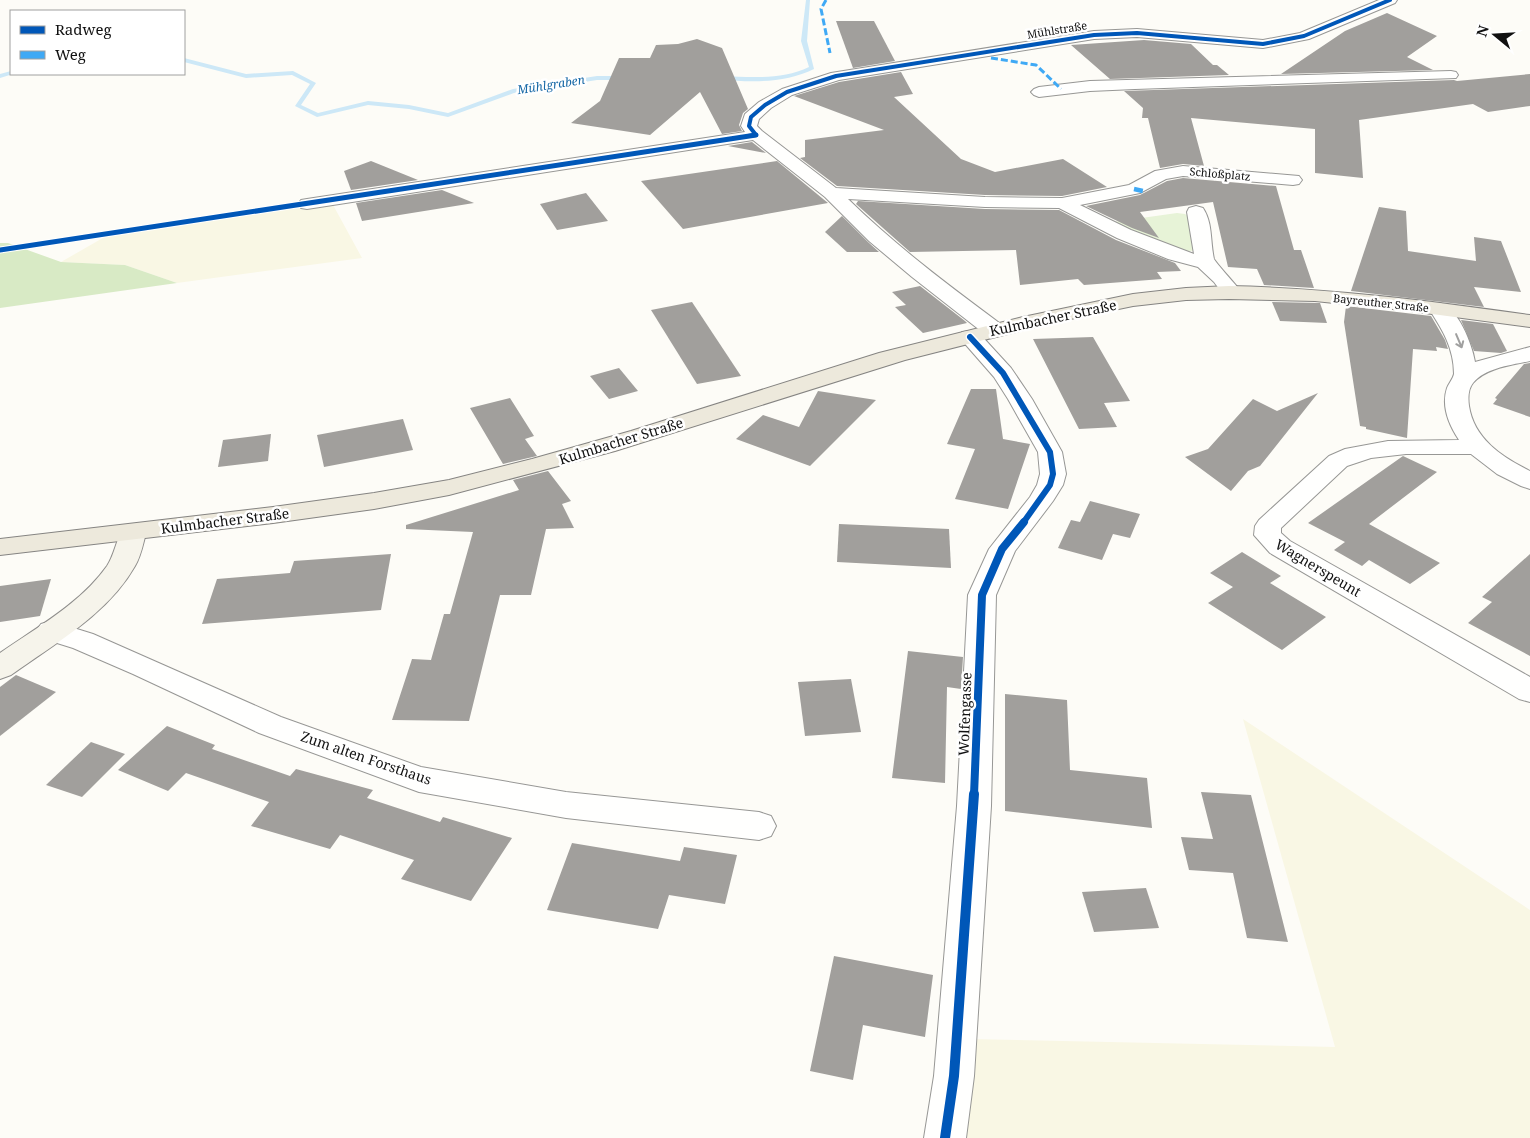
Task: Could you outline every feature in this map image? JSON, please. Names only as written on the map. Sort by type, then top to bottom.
[{"type":"main road","name":"Kulmbacher Straße","points":[[0,547],[133,533],[393,498],[468,483],[583,453],[886,358],[982,334],[1106,305],[1184,294],[1232,293]]},
{"type":"main road","name":"Bayreuther Straße","points":[[1232,293],[1330,297],[1530,321]]},
{"type":"street","name":"Mühlstraße","points":[[756,135],[750,126],[751,117],[765,105],[787,92],[836,76],[1094,35],[1137,33],[1263,44],[1304,36],[1390,0]]},
{"type":"street","points":[[1227,42],[1252,80]]},
{"type":"street","points":[[1039,92],[1090,86],[1450,75]]},
{"type":"street","points":[[307,204],[756,135],[831,193],[982,334]]},
{"type":"street","name":"Schloßplatz","points":[[831,193],[985,202],[1062,203],[1134,188],[1161,175],[1183,171],[1293,180]]},
{"type":"street","name":"Schloßplatz","points":[[1062,203],[1124,234],[1176,255],[1205,263],[1222,278],[1232,293]]},
{"type":"street","points":[[1196,212],[1201,231],[1205,263]]},
{"type":"street","points":[[1439,309],[1453,328],[1462,349],[1465,378]]},
{"type":"street","name":"Wolfengasse","points":[[945,1138],[954,1076],[974,806],[982,595],[1002,549],[1040,501],[1050,484],[1053,474],[1050,452],[982,334]]},
{"type":"street","points":[[1530,354],[1478,369],[1465,378],[1458,388],[1456,398],[1458,417],[1464,431],[1477,447],[1496,462],[1530,481]]},
{"type":"street","name":"Wagnerspeunt","points":[[1477,447],[1390,448],[1351,455],[1338,461],[1268,526],[1267,535],[1280,547],[1530,691]]},
{"type":"street","points":[[0,668],[88,602],[120,568],[128,554],[133,533]]},
{"type":"street","name":"Zum alten Forsthaus","points":[[51,631],[84,641],[270,725],[419,779],[566,805],[759,826]]},
{"type":"shaded area","points":[[332,203],[362,258],[177,283],[125,265],[61,262],[108,235]]},
{"type":"shaded area","points":[[1243,719],[1530,910],[1530,1138],[955,1138],[969,1039],[1335,1047]]},
{"type":"green space","points":[[1177,213],[1185,214],[1189,217],[1195,250],[1177,250],[1113,222]]},
{"type":"green space","points":[[0,243],[8,243],[61,262],[125,265],[177,283],[0,308]]},
{"type":"building","points":[[1387,13],[1437,36],[1407,57],[1433,70],[1281,74],[1345,31]]},
{"type":"building","points":[[836,21],[874,21],[895,61],[853,68]]},
{"type":"building","points":[[697,39],[722,48],[748,109],[743,113],[739,125],[742,131],[722,134],[700,92],[650,135],[571,123],[600,101],[619,58],[650,58],[656,45],[678,44]]},
{"type":"building","points":[[1144,40],[1191,44],[1213,65],[1217,65],[1229,75],[1110,79],[1071,45]]},
{"type":"building","points":[[901,72],[913,94],[894,97],[961,159],[995,172],[1063,159],[1107,187],[1062,196],[985,195],[837,186],[800,158],[805,157],[805,140],[884,130],[794,96],[839,82]]},
{"type":"building","points":[[1530,74],[1530,106],[1488,112],[1473,104],[1359,120],[1363,178],[1315,173],[1315,129],[1191,118],[1204,166],[1183,164],[1160,168],[1148,118],[1142,118],[1143,108],[1124,91],[1457,81]]},
{"type":"building","points":[[752,142],[766,153],[728,146]]},
{"type":"building","points":[[371,161],[418,180],[351,190],[344,171]]},
{"type":"building","points":[[777,161],[828,203],[683,229],[641,181]]},
{"type":"building","points":[[1183,178],[1276,186],[1294,250],[1301,250],[1314,288],[1264,285],[1257,269],[1228,267],[1213,202],[1140,212],[1159,238],[1132,228],[1086,206],[1140,195],[1167,181]]},
{"type":"building","points":[[442,190],[474,203],[362,221],[356,203]]},
{"type":"building","points":[[586,193],[608,221],[557,230],[540,204]]},
{"type":"building","points":[[858,201],[985,209],[1059,210],[1116,240],[1175,263],[1181,271],[1157,272],[1162,279],[1084,285],[1078,279],[1020,285],[1016,250],[910,252],[856,204]]},
{"type":"building","points":[[1379,207],[1406,211],[1408,251],[1476,261],[1474,237],[1501,241],[1521,292],[1474,287],[1484,307],[1351,291]]},
{"type":"building","points":[[842,216],[879,252],[847,252],[825,232]]},
{"type":"building","points":[[920,286],[967,323],[923,333],[895,307],[906,305],[892,292]]},
{"type":"building","points":[[692,302],[741,376],[697,384],[651,310]]},
{"type":"building","points":[[1272,302],[1320,303],[1327,323],[1280,321]]},
{"type":"building","points":[[1346,306],[1431,316],[1445,340],[1448,349],[1436,347],[1437,351],[1413,349],[1407,438],[1360,426],[1344,322]]},
{"type":"building","points":[[1461,320],[1493,324],[1507,351],[1501,353],[1474,351]]},
{"type":"building","points":[[1093,337],[1130,401],[1104,403],[1117,427],[1079,429],[1033,339]]},
{"type":"building","points":[[1530,363],[1530,417],[1493,404],[1497,399],[1495,398],[1524,364]]},
{"type":"building","points":[[619,368],[638,391],[609,399],[590,376]]},
{"type":"building","points":[[971,389],[996,389],[1003,439],[1030,444],[1008,509],[955,499],[975,449],[947,444]]},
{"type":"building","points":[[818,391],[876,400],[810,466],[736,439],[763,415],[799,427]]},
{"type":"building","points":[[1318,393],[1260,466],[1248,471],[1231,491],[1185,457],[1208,449],[1253,399],[1277,411]]},
{"type":"building","points":[[510,398],[534,436],[525,439],[537,456],[503,464],[470,408]]},
{"type":"building","points":[[403,419],[413,450],[324,467],[317,435]]},
{"type":"building","points":[[271,434],[268,461],[218,467],[223,440]]},
{"type":"building","points":[[1403,456],[1437,472],[1369,524],[1440,563],[1410,584],[1369,560],[1362,566],[1334,550],[1345,542],[1308,523]]},
{"type":"building","points":[[548,471],[571,501],[562,504],[574,528],[546,529],[531,595],[500,595],[469,721],[392,720],[412,659],[431,660],[444,614],[450,614],[473,532],[406,529],[406,525],[519,490],[513,480]]},
{"type":"building","points":[[1090,501],[1140,514],[1130,538],[1113,534],[1102,560],[1058,548],[1071,520],[1080,522]]},
{"type":"building","points":[[839,524],[949,529],[951,568],[837,562]]},
{"type":"building","points":[[1242,552],[1281,576],[1270,583],[1326,617],[1282,650],[1208,603],[1233,587],[1210,573]]},
{"type":"building","points":[[391,554],[381,610],[202,624],[217,579],[290,573],[294,561]]},
{"type":"building","points":[[1530,554],[1530,656],[1468,623],[1492,602],[1482,597]]},
{"type":"building","points":[[51,579],[40,616],[0,622],[0,586]]},
{"type":"building","points":[[908,651],[963,657],[961,689],[947,687],[945,783],[892,778]]},
{"type":"building","points":[[16,675],[56,692],[0,736],[0,687]]},
{"type":"building","points":[[851,679],[861,732],[805,736],[798,682]]},
{"type":"building","points":[[1005,694],[1067,700],[1070,770],[1147,778],[1152,828],[1005,811]]},
{"type":"building","points":[[167,726],[215,745],[212,749],[290,776],[296,769],[373,790],[367,798],[440,822],[443,817],[512,838],[471,901],[401,879],[414,860],[340,835],[330,849],[251,826],[269,802],[186,773],[168,791],[118,770]]},
{"type":"building","points":[[91,742],[125,754],[82,797],[46,785]]},
{"type":"building","points":[[1201,792],[1251,795],[1288,942],[1247,938],[1233,873],[1189,870],[1181,837],[1213,839]]},
{"type":"building","points":[[572,843],[680,861],[684,847],[737,855],[725,904],[669,895],[658,929],[547,910]]},
{"type":"building","points":[[1146,888],[1159,928],[1094,932],[1082,892]]},
{"type":"building","points":[[834,956],[933,975],[925,1037],[863,1025],[853,1080],[810,1071]]},
{"type":"waterway","name":"Mühlgraben","points":[[722,78],[780,78],[802,73],[812,68],[804,41],[808,0]]},
{"type":"waterway","name":"Mühlgraben","points":[[185,60],[246,76],[293,73],[313,83],[298,106],[317,115],[368,103],[409,107],[448,115],[513,91],[597,78],[623,78]]},
{"type":"waterway","name":"Mühlgraben","points":[[0,76],[10,73]]},
{"type":"marked path","points":[[826,0],[821,9],[830,53]]},
{"type":"marked path","points":[[991,58],[1036,65],[1061,89]]},
{"type":"marked path","points":[[1134,189],[1143,191]]},
{"type":"cycle path","points":[[0,250],[756,135],[749,126],[751,117],[765,105],[787,92],[836,76],[1094,35],[1137,33],[1263,44],[1304,36],[1390,0]]},
{"type":"cycle path","points":[[945,1138],[954,1076],[974,806],[982,595],[1002,549],[1040,501],[1050,485],[1053,474],[1050,452],[1020,399],[1003,373],[970,337]]}]
